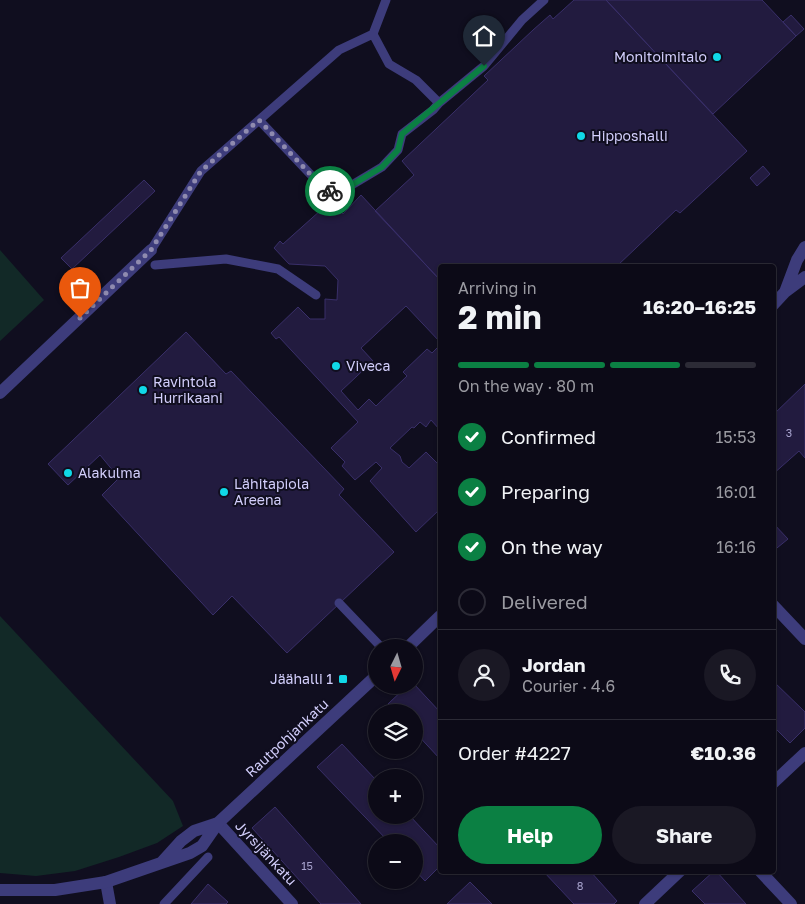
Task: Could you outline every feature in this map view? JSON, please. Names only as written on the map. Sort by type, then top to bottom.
[{"type":"street","points":[[785,292],[797,260],[805,248]]},
{"type":"street","points":[[0,393],[151,250]]},
{"type":"street","points":[[776,302],[785,292],[805,277]]},
{"type":"street","points":[[776,608],[805,639]]},
{"type":"street","points":[[416,639],[438,618]]},
{"type":"street","name":"Rautpohjankatu","points":[[0,890],[55,890],[106,882],[136,873],[162,862],[181,841],[194,831],[218,823],[368,683]]},
{"type":"street","points":[[776,780],[805,753]]},
{"type":"street","name":"Jyrsijänkatu","points":[[218,823],[292,904]]},
{"type":"street","points":[[645,904],[677,874]]},
{"type":"street","points":[[763,874],[791,904]]},
{"type":"street","points":[[106,882],[110,904]]},
{"type":"lane","points":[[151,250],[201,171],[339,50],[373,34],[386,0]]},
{"type":"lane","points":[[259,120],[312,176],[335,195],[382,167],[398,150],[402,134],[484,66],[522,20],[544,0]]},
{"type":"lane","points":[[373,34],[389,64],[416,80],[439,103]]},
{"type":"lane","points":[[155,266],[226,259],[278,269],[316,295]]},
{"type":"lane","points":[[339,604],[373,639]]},
{"type":"lane","points":[[164,904],[208,856]]},
{"type":"green space","points":[[0,250],[44,300],[0,341]]},
{"type":"green space","points":[[0,616],[173,801],[183,826],[157,843],[75,871],[36,876],[0,873]]},
{"type":"building","name":"Hipposhalli","points":[[574,0],[606,0],[747,151],[680,213],[676,210],[619,264],[438,264],[438,278],[375,211],[414,175],[402,161],[488,80],[484,76],[550,15],[553,19]]},
{"type":"building","name":"Monitoimitalo","points":[[606,0],[762,0],[796,36],[713,114]]},
{"type":"building","points":[[791,15],[804,29],[796,36],[783,22]]},
{"type":"building","points":[[763,166],[770,174],[757,186],[750,178]]},
{"type":"building","points":[[144,180],[155,191],[72,269],[61,258]]},
{"type":"building","name":"Viveca","points":[[361,195],[438,278],[438,340],[406,306],[361,348],[373,361],[341,391],[358,410],[369,399],[376,406],[407,376],[403,372],[427,349],[432,353],[438,347],[438,428],[431,420],[426,427],[420,422],[390,448],[400,456],[402,462],[409,468],[426,452],[438,462],[438,511],[416,532],[370,481],[382,468],[376,462],[355,480],[342,466],[345,462],[331,448],[358,422],[279,337],[276,339],[271,333],[298,307],[310,319],[325,319],[325,299],[337,300],[338,280],[325,266],[289,264],[274,248],[280,241],[283,244],[331,201],[343,214]]},
{"type":"building","name":"Lähitapiola Areena","points":[[186,332],[226,374],[231,371],[344,489],[339,495],[394,552],[287,653],[232,596],[213,615],[102,495],[119,478],[100,455],[68,485],[48,464]]},
{"type":"building","points":[[805,384],[805,458],[799,451],[776,471],[776,412]]},
{"type":"building","points":[[776,526],[788,539],[776,549]]},
{"type":"building","points":[[776,684],[805,712],[805,728],[790,743],[776,729]]},
{"type":"building","points":[[399,694],[423,694],[438,710],[438,757],[423,741],[423,704],[388,704]]},
{"type":"building","points":[[342,744],[368,772],[368,820],[317,767]]},
{"type":"building","points":[[275,807],[361,904],[321,904],[252,828]]},
{"type":"building","points":[[372,824],[417,824],[438,846],[438,868],[425,881],[423,879],[423,834],[381,834]]},
{"type":"building","points":[[546,874],[593,874],[617,901],[614,904],[574,904]]},
{"type":"building","points":[[711,874],[719,874],[746,904],[705,904],[692,891]]},
{"type":"building","points":[[470,882],[492,904],[447,904]]},
{"type":"building","points":[[208,884],[228,902],[226,904],[191,904]]},
{"type":"way so far","points":[[80,318],[151,250],[201,171],[259,120],[312,176],[330,191]]},
{"type":"place","name":"Monitoimitalo","points":[[717,57]]},
{"type":"place","name":"Hipposhalli","points":[[581,136]]},
{"type":"place","name":"Viveca","points":[[336,366]]},
{"type":"place","name":"Ravintola Hurrikaani","points":[[143,390]]},
{"type":"place","name":"Alakulma","points":[[68,473]]},
{"type":"place","name":"Lähitapiola Areena","points":[[224,492]]},
{"type":"place","name":"Jäähalli 1","points":[[343,679]]},
{"type":"route","points":[[330,191],[335,195],[382,167],[398,150],[402,134],[484,66]]}]
